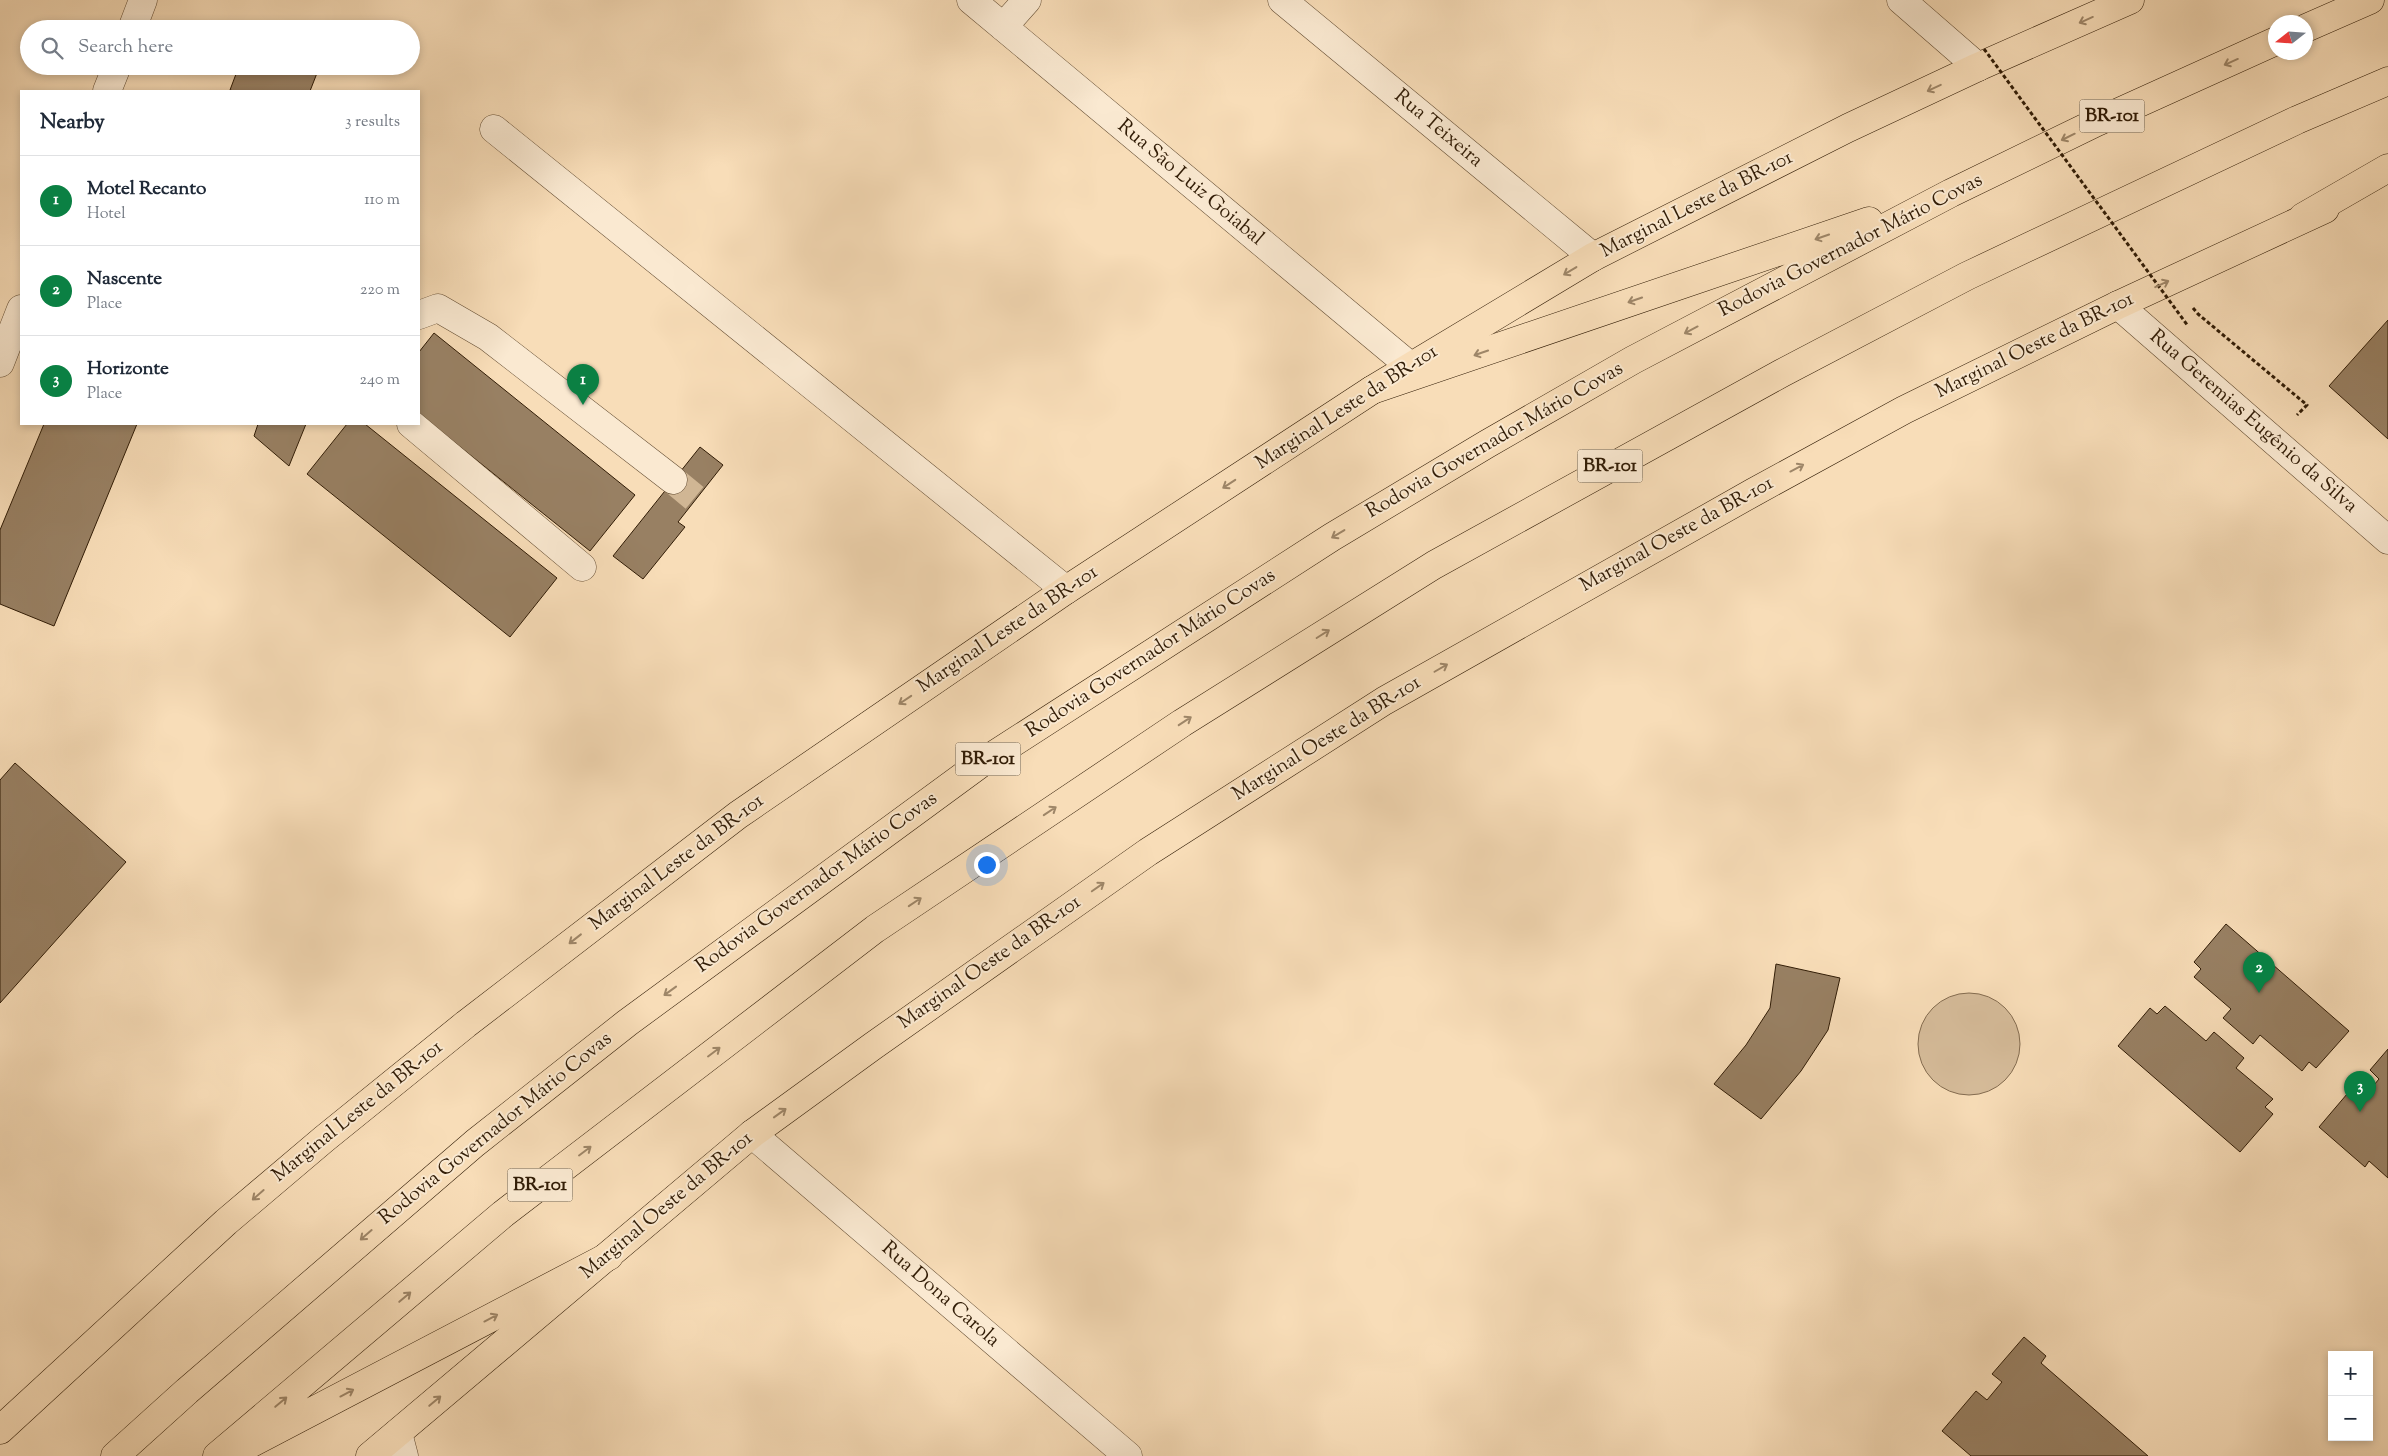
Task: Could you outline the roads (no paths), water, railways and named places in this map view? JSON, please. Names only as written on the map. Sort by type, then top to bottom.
[{"type":"main road","name":"Marginal Leste da BR-101","points":[[0,1430],[226,1222],[324,1139],[466,1024],[738,815],[1066,590],[1372,390],[1593,257],[1848,128],[1981,58],[2130,0]]},
{"type":"main road","points":[[2313,25],[2370,0]]},
{"type":"main road","name":"Rodovia Governador Mário Covas","points":[[115,1456],[194,1384],[475,1143],[626,1023],[980,764],[1332,538],[1487,444],[1642,355],[1951,193],[2097,122],[2268,45]]},
{"type":"main road","name":"BR-101","points":[[217,1456],[503,1214],[875,929],[1191,718],[1434,565],[1782,373],[2003,259],[2270,132],[2388,80]]},
{"type":"main road","points":[[2303,217],[2388,168]]},
{"type":"main road","name":"Marginal Oeste da BR-101","points":[[370,1456],[401,1444],[608,1256],[752,1134],[889,1034],[1148,852],[1384,701],[1754,492],[1904,410],[2303,217],[2388,184]]},
{"type":"main road","points":[[1372,390],[1951,193]]},
{"type":"main road","points":[[226,1456],[608,1256]]},
{"type":"street","points":[[135,20],[143,0]]},
{"type":"street","name":"Rua São Luiz Goiabal","points":[[971,0],[1410,366]]},
{"type":"street","points":[[1003,27],[1027,0]]},
{"type":"street","name":"Rua Teixeira","points":[[1282,0],[1593,257]]},
{"type":"street","points":[[1901,0],[1981,58]]},
{"type":"street","points":[[107,90],[113,75]]},
{"type":"street","points":[[494,129],[1066,590]]},
{"type":"street","name":"Rua Geremias Eugênio da Silva","points":[[2118,305],[2388,540]]},
{"type":"street","points":[[420,315],[438,308],[488,337],[673,480]]},
{"type":"street","points":[[0,362],[20,312]]},
{"type":"street","points":[[413,425],[582,567]]},
{"type":"street","name":"Rua Dona Carola","points":[[752,1134],[1128,1456]]},
{"type":"tunnel","points":[[673,480],[696,499]]},
{"type":"place","name":"Motel Recanto","points":[[583,405]]},
{"type":"place","name":"Nascente","points":[[2259,993]]},
{"type":"place","name":"Horizonte","points":[[2360,1112]]}]
